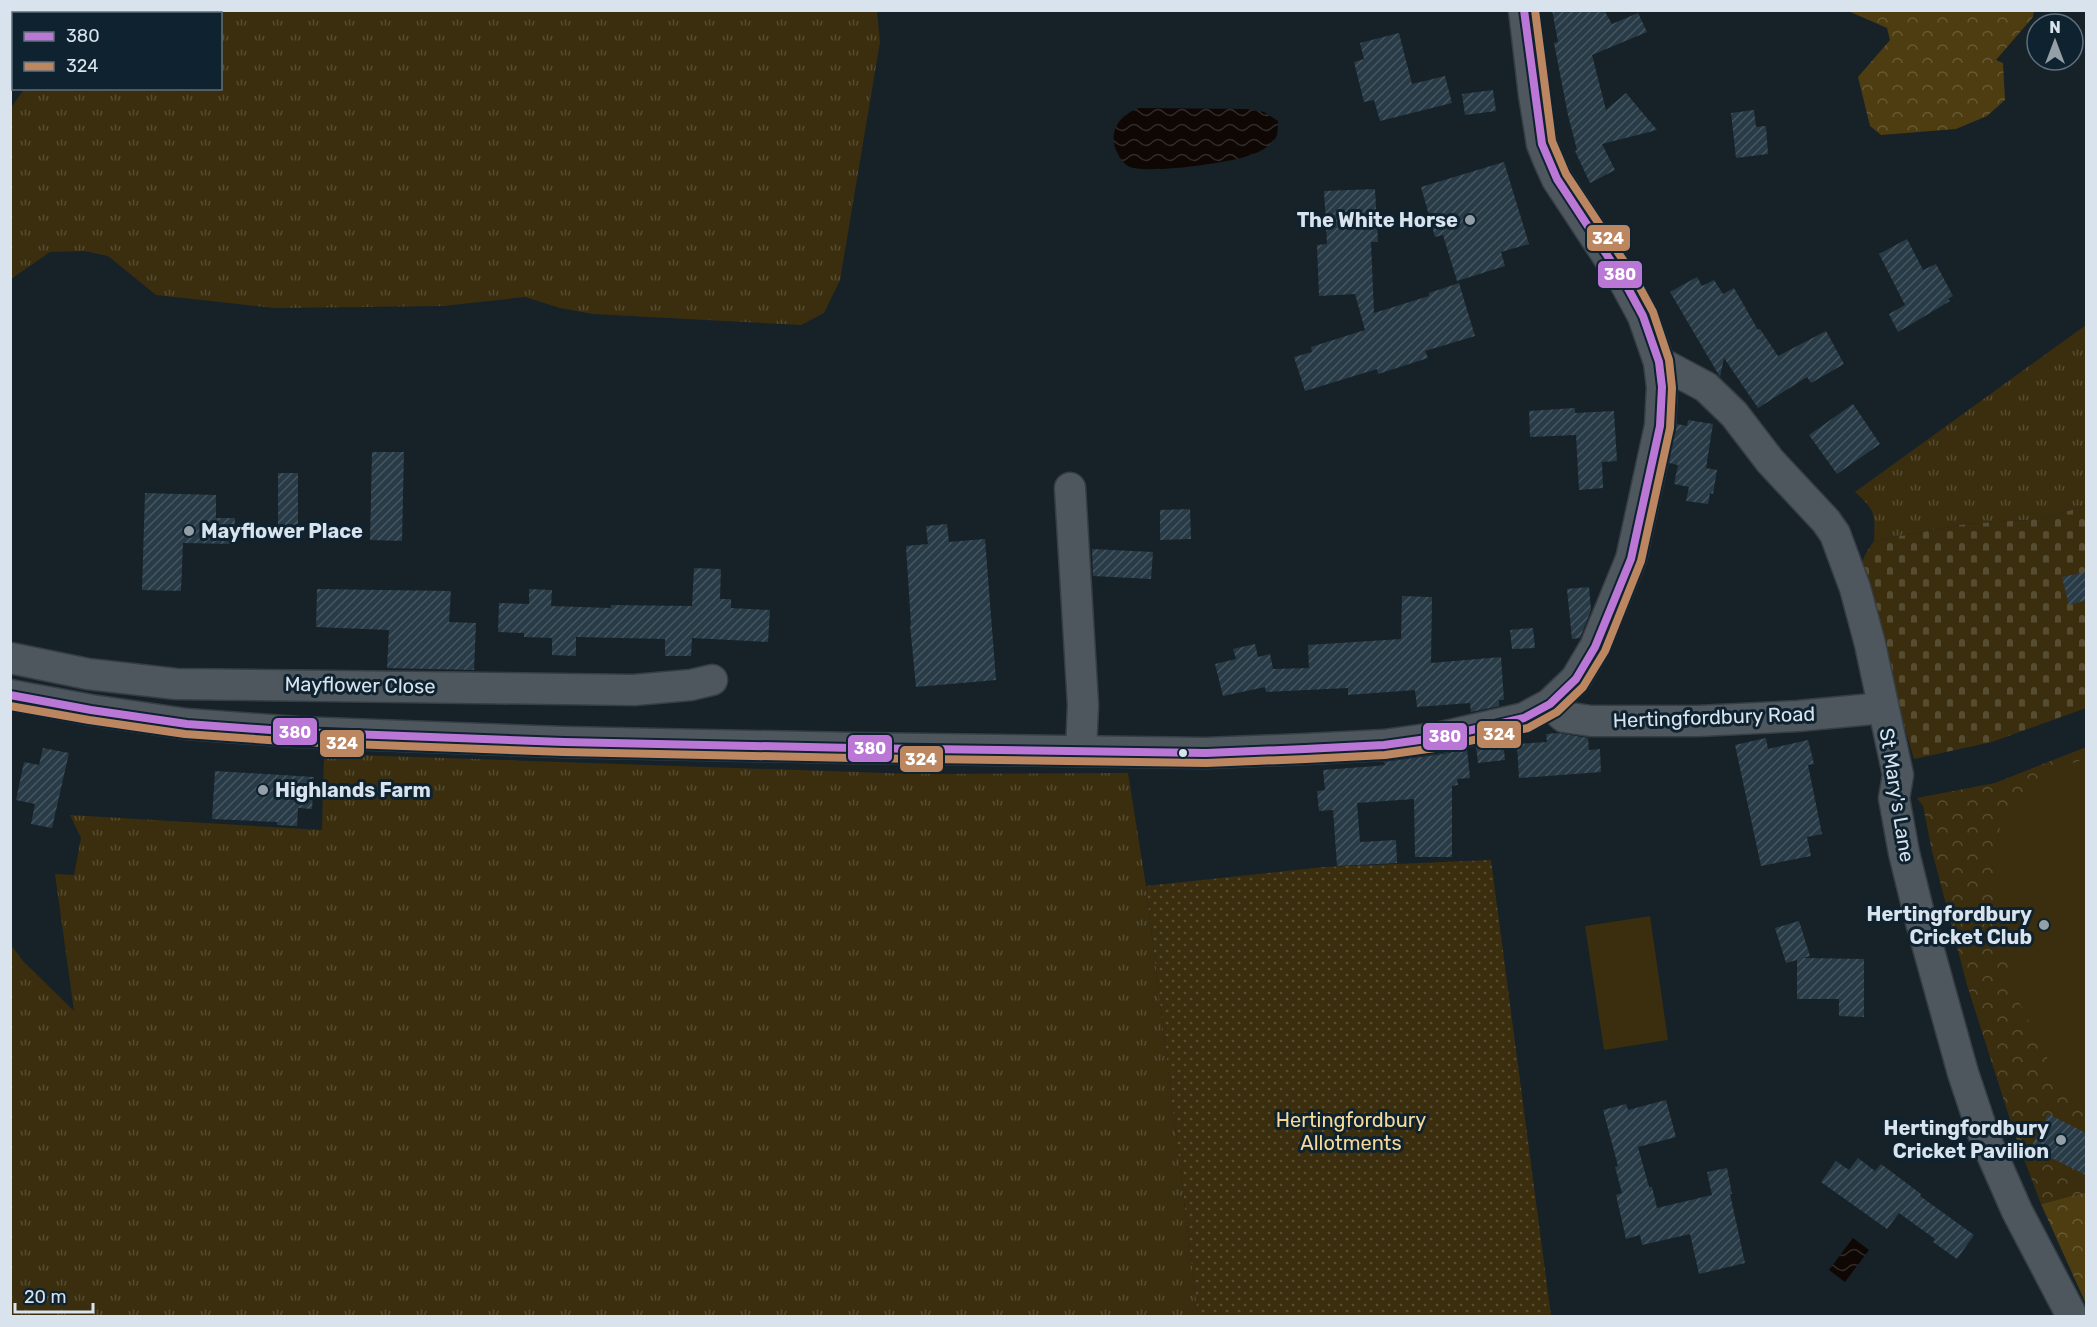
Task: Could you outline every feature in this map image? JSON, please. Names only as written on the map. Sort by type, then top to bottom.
[{"type":"street","points":[[10,694],[91,710],[187,724],[298,732],[576,742],[1206,753],[1384,745],[1441,737],[1524,718],[1550,704],[1576,679],[1596,647],[1631,558],[1660,426],[1662,387],[1659,362],[1634,297],[1577,211],[1542,144],[1524,10]]},
{"type":"street","name":"St Mary's Lane","points":[[1659,362],[1706,387],[1734,414],[1770,461],[1826,521],[1835,534],[1855,588],[1898,775],[1894,798],[1904,853],[1926,943],[1963,1073],[1984,1136],[2012,1200],[2072,1317]]},
{"type":"street","points":[[1070,488],[1083,705],[1081,751]]},
{"type":"street","name":"Mayflower Close","points":[[10,658],[88,674],[176,684],[634,690],[691,685],[712,680]]},
{"type":"street","name":"Hertingfordbury Road","points":[[1550,704],[1564,717],[1603,721],[1698,721],[1798,716],[1883,708]]},
{"type":"green space","points":[[123,10],[877,11],[880,42],[840,280],[824,313],[801,325],[593,314],[560,308],[525,297],[443,306],[275,308],[156,295],[108,256],[84,251],[50,252],[11,279],[11,108],[23,90],[222,90],[222,12],[120,12]]},
{"type":"green space","points":[[1848,11],[2034,11],[2025,12],[2025,26],[1996,60],[2003,63],[2005,100],[1987,116],[1956,129],[1881,135],[1870,126],[1858,77],[1890,40],[1887,28]]},
{"type":"green space","points":[[2086,325],[2086,506],[2040,519],[1966,524],[1874,541],[1873,514],[1855,492]]},
{"type":"green space","points":[[2086,506],[2086,708],[1992,742],[1914,759],[1860,576],[1862,562],[1871,545],[1874,541],[1966,524],[2040,519]]},
{"type":"green space","points":[[2086,747],[2086,1192],[2041,1204],[2015,1135],[1967,985],[1932,851],[1923,806],[1917,798],[1995,783]]},
{"type":"green space","points":[[324,754],[915,774],[1128,773],[1146,886],[1198,1316],[11,1316],[11,945],[23,961],[74,1011],[55,874],[74,875],[81,838],[70,815],[322,830]]},
{"type":"green space","name":"Hertingfordbury Cricket Club","points":[[2086,758],[2086,1118],[2058,1079],[2012,988],[1992,861],[2002,821],[2018,798],[2048,773]]},
{"type":"green space","name":"Hertingfordbury Allotments","points":[[1491,860],[1551,1316],[1198,1316],[1146,886],[1324,867]]},
{"type":"green space","points":[[1650,916],[1668,1040],[1604,1050],[1585,926]]},
{"type":"green space","points":[[2086,1192],[2086,1304],[2041,1204]]},
{"type":"water","points":[[1139,108],[1246,109],[1264,112],[1278,121],[1277,133],[1273,142],[1263,149],[1238,159],[1174,168],[1134,168],[1121,159],[1115,147],[1114,133],[1116,126],[1125,115]]},
{"type":"water","points":[[1853,1238],[1869,1250],[1845,1282],[1829,1270]]},
{"type":"building","points":[[1552,10],[1604,10],[1612,24],[1638,13],[1647,32],[1592,55],[1606,110],[1626,93],[1657,130],[1602,144],[1615,170],[1590,183],[1575,151],[1577,150],[1554,43],[1558,42]]},
{"type":"building","points":[[1399,33],[1412,84],[1445,76],[1452,103],[1380,121],[1374,100],[1364,102],[1354,62],[1364,59],[1360,43]]},
{"type":"building","points":[[1493,90],[1496,111],[1465,115],[1462,94]]},
{"type":"building","points":[[1754,110],[1756,127],[1766,126],[1768,154],[1736,158],[1731,113]]},
{"type":"building","points":[[1504,162],[1529,244],[1501,252],[1505,266],[1457,281],[1443,235],[1435,237],[1421,187]]},
{"type":"building","points":[[1375,189],[1378,242],[1371,242],[1374,313],[1429,296],[1429,293],[1459,283],[1475,336],[1425,351],[1428,358],[1378,374],[1377,369],[1305,391],[1294,357],[1312,352],[1311,347],[1365,330],[1355,294],[1319,296],[1317,245],[1327,244],[1324,191]]},
{"type":"building","points":[[1907,239],[1923,270],[1936,264],[1953,296],[1948,299],[1950,301],[1898,332],[1889,314],[1905,305],[1879,254]]},
{"type":"building","points":[[1697,277],[1702,286],[1714,280],[1723,294],[1734,288],[1758,330],[1760,329],[1778,356],[1826,331],[1844,364],[1811,383],[1807,377],[1758,408],[1724,358],[1720,377],[1670,292]]},
{"type":"building","points":[[1853,404],[1880,444],[1837,474],[1809,435]]},
{"type":"building","points":[[1575,408],[1575,413],[1614,411],[1617,461],[1602,462],[1603,488],[1579,490],[1576,435],[1530,437],[1529,411]]},
{"type":"building","points":[[1688,420],[1713,424],[1706,468],[1717,470],[1713,494],[1710,493],[1708,504],[1686,501],[1689,487],[1674,484],[1678,465],[1669,463],[1677,424],[1687,426]]},
{"type":"building","points":[[372,452],[404,452],[402,541],[370,540]]},
{"type":"building","points":[[278,473],[298,473],[298,530],[278,530]]},
{"type":"building","name":"Mayflower Place","points":[[145,493],[216,495],[216,518],[235,518],[234,544],[183,543],[181,591],[142,590]]},
{"type":"building","points":[[1190,509],[1191,539],[1160,540],[1160,510]]},
{"type":"building","points":[[947,524],[949,542],[985,539],[996,680],[916,687],[906,546],[928,544],[926,526]]},
{"type":"building","points":[[1092,549],[1153,552],[1151,579],[1093,576]]},
{"type":"building","points":[[694,568],[721,569],[720,599],[731,599],[731,608],[770,610],[768,642],[692,638],[691,656],[665,656],[665,639],[576,637],[576,656],[552,655],[552,638],[524,637],[524,633],[498,632],[499,603],[529,604],[529,589],[552,590],[551,606],[611,608],[611,605],[692,606]]},
{"type":"building","points":[[2086,572],[2086,600],[2069,605],[2062,577]]},
{"type":"building","points":[[1589,587],[1591,610],[1580,638],[1572,639],[1567,589]]},
{"type":"building","points":[[317,589],[451,591],[449,622],[476,623],[474,670],[387,668],[389,630],[316,627]]},
{"type":"building","points":[[1402,596],[1432,597],[1431,663],[1501,657],[1504,700],[1499,700],[1499,706],[1471,712],[1470,703],[1417,707],[1415,690],[1348,695],[1348,688],[1266,692],[1265,687],[1223,696],[1215,664],[1236,659],[1233,649],[1255,644],[1258,657],[1270,654],[1273,669],[1309,668],[1308,645],[1401,639]]},
{"type":"building","points":[[1533,628],[1535,648],[1512,649],[1510,630]]},
{"type":"building","points":[[1558,733],[1588,738],[1589,750],[1600,749],[1601,772],[1519,778],[1517,744],[1547,742],[1546,734]]},
{"type":"building","points":[[1766,738],[1768,749],[1808,740],[1814,764],[1808,765],[1822,834],[1807,837],[1811,856],[1761,866],[1735,745]]},
{"type":"building","points":[[1503,741],[1505,760],[1478,763],[1476,747]]},
{"type":"building","points":[[43,748],[69,753],[52,828],[31,824],[35,804],[16,800],[24,762],[39,765]]},
{"type":"building","points":[[1467,749],[1470,778],[1457,779],[1458,785],[1452,786],[1452,857],[1415,857],[1414,799],[1357,803],[1360,842],[1396,840],[1397,863],[1337,866],[1333,810],[1319,811],[1317,791],[1325,790],[1323,770],[1385,765],[1384,762]]},
{"type":"building","name":"Highlands Farm","points":[[215,771],[314,777],[312,809],[298,808],[297,826],[277,825],[277,822],[212,819]]},
{"type":"building","points":[[1799,921],[1810,956],[1803,958],[1864,959],[1864,1017],[1839,1016],[1839,999],[1797,999],[1797,960],[1786,963],[1775,928]]},
{"type":"building","points":[[1666,1100],[1676,1137],[1638,1147],[1657,1208],[1712,1195],[1707,1172],[1727,1168],[1732,1194],[1730,1194],[1745,1263],[1699,1274],[1690,1234],[1642,1245],[1640,1235],[1626,1239],[1616,1195],[1622,1193],[1615,1167],[1618,1166],[1603,1110],[1626,1104],[1628,1110]]},
{"type":"building","name":"Hertingfordbury Cricket Pavilion","points":[[2048,1114],[2086,1133],[2086,1175],[2031,1148]]},
{"type":"building","points":[[1858,1158],[1875,1171],[1881,1164],[1974,1235],[1957,1259],[1933,1242],[1935,1239],[1899,1213],[1887,1229],[1821,1182],[1836,1161],[1849,1170]]},
{"type":"transit line","name":"380","points":[[10,695],[187,724],[298,732],[564,742],[854,748],[1206,753],[1305,749],[1384,745],[1441,737],[1524,718],[1550,704],[1576,679],[1595,647],[1631,559],[1660,426],[1662,387],[1659,362],[1643,316],[1624,281],[1557,179],[1542,144],[1524,10]]},
{"type":"transit line","name":"324","points":[[10,706],[185,734],[297,742],[564,752],[854,758],[1206,763],[1306,759],[1385,755],[1442,747],[1528,728],[1557,712],[1583,687],[1605,651],[1641,561],[1670,428],[1672,388],[1669,360],[1653,312],[1633,275],[1566,174],[1552,141],[1535,10]]},
{"type":"place","name":"The White Horse","points":[[1470,220]]},
{"type":"place","name":"Mayflower Place","points":[[189,531]]},
{"type":"place","name":"Highlands Farm","points":[[263,790]]},
{"type":"place","name":"Hertingfordbury Cricket Club","points":[[2044,925]]},
{"type":"place","name":"Hertingfordbury Cricket Pavilion","points":[[2061,1140]]}]
